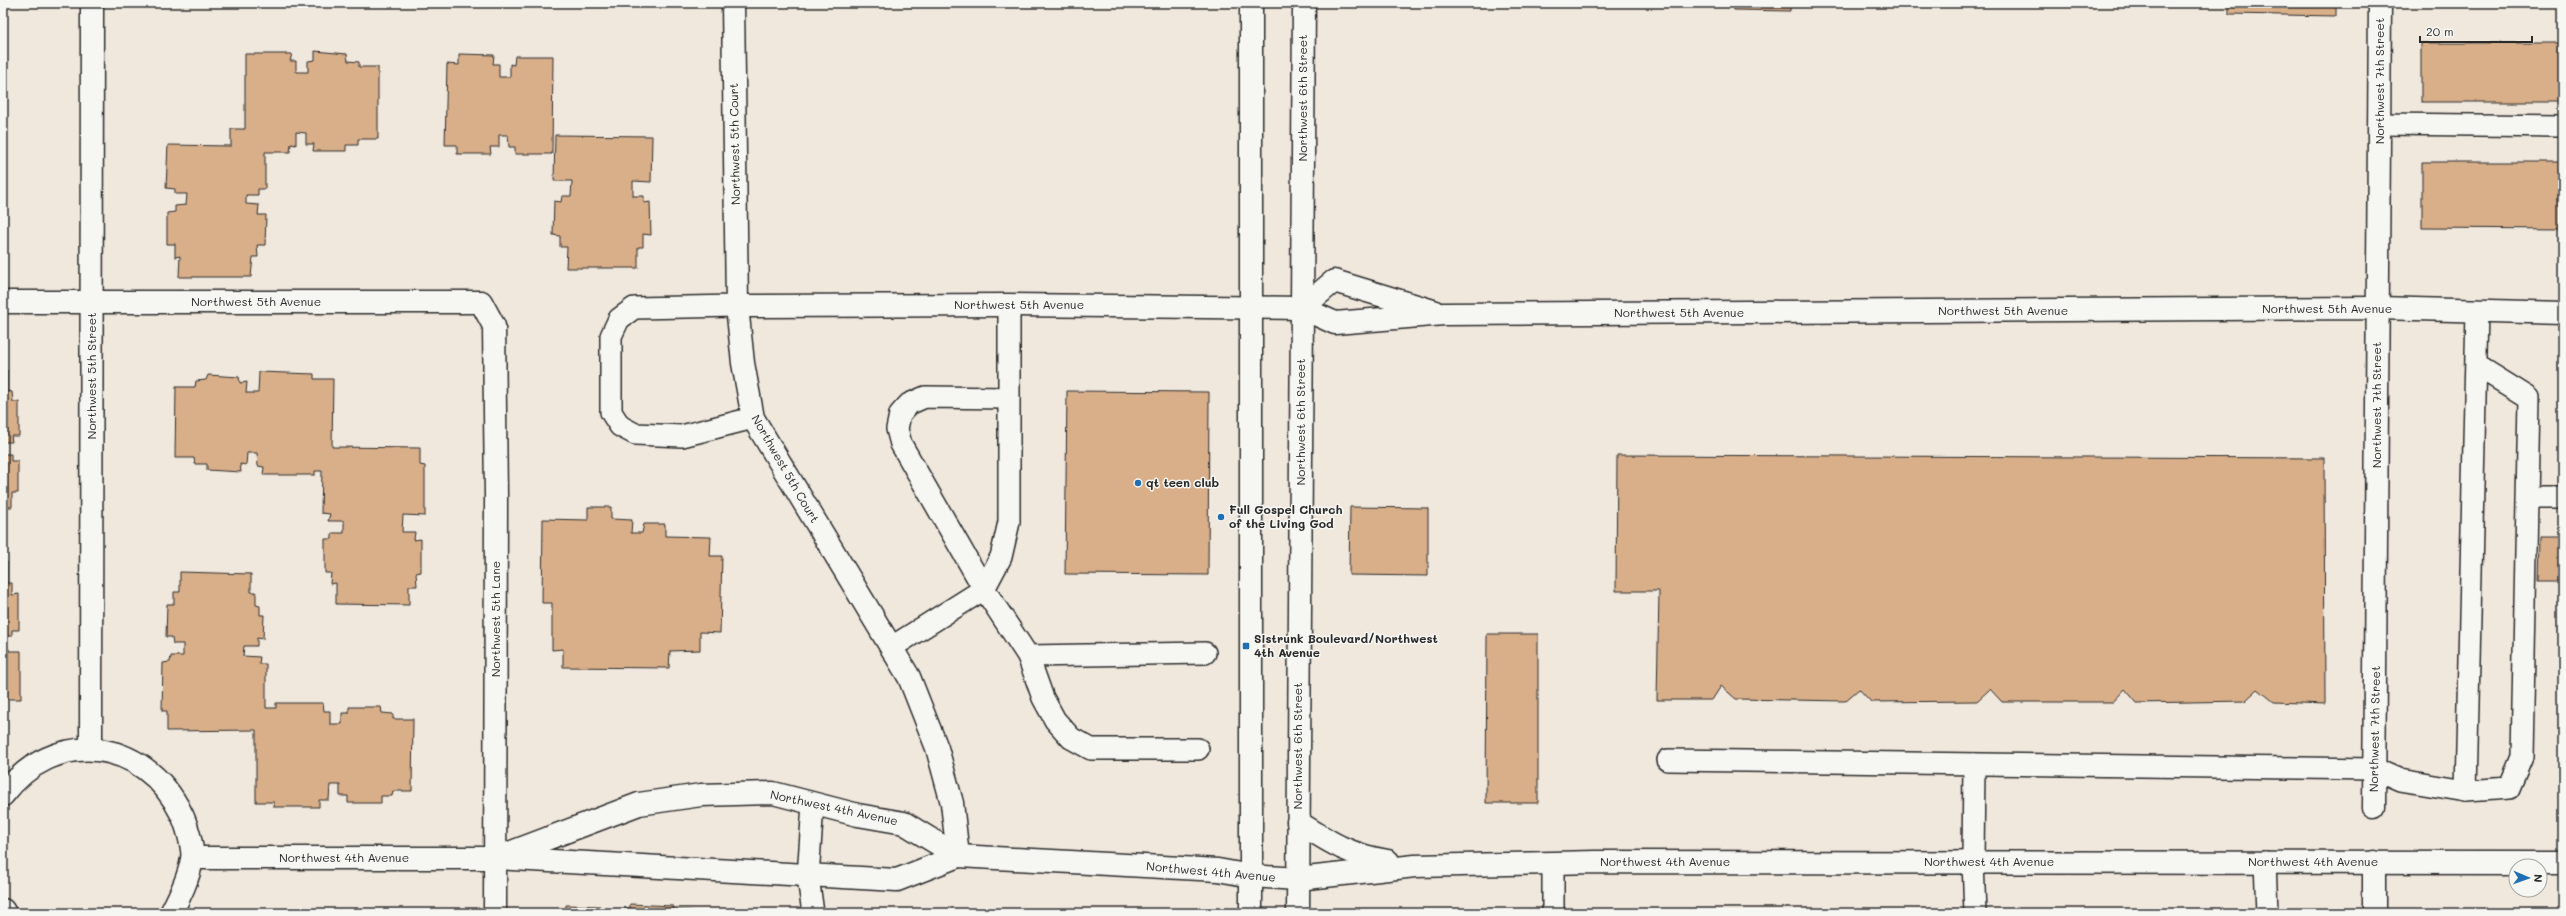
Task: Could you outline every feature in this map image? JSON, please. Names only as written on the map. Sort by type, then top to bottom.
[{"type":"street","name":"Northwest 5th Street","points":[[91,749],[92,3]]},
{"type":"street","name":"Northwest 5th Court","points":[[733,3],[737,306],[743,363],[753,418],[909,677],[937,748],[952,803],[958,856]]},
{"type":"street","points":[[1251,3],[1251,913]]},
{"type":"street","name":"Northwest 6th Street","points":[[1298,913],[1304,3]]},
{"type":"street","name":"Northwest 7th Street","points":[[2374,806],[2380,3]]},
{"type":"street","name":"Northwest 5th Avenue","points":[[1302,308],[1334,281],[1444,314]]},
{"type":"street","name":"Northwest 5th Avenue","points":[[3,302],[481,302],[494,326]]},
{"type":"street","name":"Northwest 5th Avenue","points":[[737,306],[1009,304],[1302,308],[1335,323],[1444,314],[2378,308],[2563,313]]},
{"type":"street","name":"Northwest 5th Lane","points":[[494,326],[496,496],[495,913]]},
{"type":"street","points":[[3,795],[14,780],[37,762],[63,752],[91,749],[122,755],[150,770],[171,793],[185,822],[193,858],[185,885],[171,913]]},
{"type":"street","name":"Northwest 4th Avenue","points":[[496,858],[639,804],[701,795],[773,793],[813,804],[904,823],[958,856]]},
{"type":"street","name":"Northwest 4th Avenue","points":[[1298,822],[1331,843],[1360,857],[1415,866]]},
{"type":"street","name":"Northwest 4th Avenue","points":[[193,858],[496,858],[808,877],[897,880],[958,856],[1218,870],[1251,876],[1298,879],[1415,866],[1553,863],[2563,863]]},
{"type":"street","points":[[2374,862],[2374,913]]},
{"type":"lane","points":[[2379,124],[2563,126]]},
{"type":"lane","points":[[892,647],[984,589],[1001,557],[1009,522],[1009,304]]},
{"type":"lane","points":[[737,306],[634,308],[619,319],[611,336],[611,412],[620,426],[635,434],[682,436],[753,418]]},
{"type":"lane","points":[[2466,791],[2477,311]]},
{"type":"lane","points":[[1668,760],[2375,769],[2400,780],[2466,791],[2509,788],[2522,757],[2529,398],[2476,365]]},
{"type":"lane","points":[[1009,398],[925,397],[909,404],[900,414],[897,429],[901,444],[984,589],[1028,656],[1043,698],[1055,720],[1071,738],[1091,749],[1198,749]]},
{"type":"lane","points":[[2528,498],[2563,498]]},
{"type":"lane","points":[[1028,656],[1205,653]]},
{"type":"lane","points":[[1974,764],[1973,862],[1976,913]]},
{"type":"lane","points":[[813,804],[808,877],[814,913]]},
{"type":"lane","points":[[2265,862],[2267,913]]},
{"type":"lane","points":[[1553,863],[1553,912]]},
{"type":"building","points":[[1734,3],[1790,3],[1790,11],[1734,10]]},
{"type":"building","points":[[2229,3],[2336,3],[2336,16],[2229,14]]},
{"type":"building","points":[[2421,43],[2563,43],[2563,102],[2421,102]]},
{"type":"building","points":[[315,51],[347,54],[348,61],[359,62],[359,67],[378,67],[378,139],[358,139],[358,145],[346,145],[346,151],[313,151],[314,144],[306,144],[306,133],[296,132],[296,145],[291,144],[290,152],[265,152],[265,189],[258,189],[258,195],[246,195],[246,204],[259,205],[258,215],[266,215],[265,245],[257,245],[258,257],[253,257],[251,277],[179,277],[180,256],[175,257],[175,244],[167,244],[167,213],[175,212],[175,206],[186,205],[187,194],[175,194],[175,189],[166,188],[168,145],[231,146],[231,129],[245,129],[245,54],[292,54],[290,61],[296,61],[296,72],[308,72],[308,61],[315,60]]},
{"type":"building","points":[[459,54],[494,55],[493,64],[499,64],[499,77],[510,77],[510,64],[514,65],[515,56],[553,56],[552,154],[515,154],[515,147],[509,147],[508,135],[499,135],[499,147],[490,147],[491,154],[457,154],[457,145],[445,145],[447,64],[459,65]]},
{"type":"building","points":[[555,135],[652,136],[651,182],[633,181],[633,196],[644,196],[644,203],[650,202],[651,235],[643,234],[643,247],[638,247],[638,268],[566,268],[567,247],[560,247],[560,236],[553,235],[554,201],[561,202],[562,196],[571,196],[572,181],[554,181]]},
{"type":"building","points":[[2422,162],[2563,162],[2563,229],[2422,228]]},
{"type":"building","points":[[3,370],[7,370],[7,391],[12,392],[13,402],[19,402],[19,436],[11,436],[12,442],[3,442]]},
{"type":"building","points":[[259,372],[314,374],[314,379],[333,379],[332,447],[420,448],[420,465],[425,466],[425,516],[403,515],[402,532],[415,532],[414,540],[421,539],[421,572],[416,573],[417,586],[409,586],[409,605],[336,604],[336,583],[330,584],[331,573],[325,573],[325,539],[332,539],[332,533],[344,533],[344,521],[328,521],[330,514],[321,513],[322,471],[315,471],[315,475],[263,475],[264,467],[258,466],[257,453],[247,453],[246,465],[240,464],[241,472],[207,470],[207,464],[195,464],[194,458],[175,458],[176,387],[195,387],[196,381],[206,380],[208,375],[239,377],[240,383],[247,382],[246,393],[258,393]]},
{"type":"building","name":"qt teen club","points":[[1067,391],[1209,392],[1208,575],[1065,574]]},
{"type":"building","points":[[3,454],[11,454],[11,461],[18,461],[18,493],[12,493],[12,507],[6,507],[6,528],[3,528]]},
{"type":"building","points":[[1617,455],[2324,458],[2325,704],[2274,702],[2258,689],[2245,701],[2137,703],[2125,689],[2113,702],[2002,702],[1990,689],[1977,701],[1871,702],[1859,689],[1845,701],[1736,699],[1721,686],[1712,700],[1657,700],[1659,591],[1616,591]]},
{"type":"building","points":[[588,507],[611,507],[611,519],[632,520],[631,533],[642,533],[644,524],[665,524],[665,536],[711,537],[710,556],[722,556],[720,633],[700,632],[700,650],[670,651],[669,668],[563,667],[563,649],[552,650],[552,603],[542,603],[543,519],[588,520]]},
{"type":"building","points":[[1350,507],[1428,508],[1428,576],[1349,575]]},
{"type":"building","points":[[2540,536],[2563,536],[2563,582],[2539,582]]},
{"type":"building","points":[[3,562],[7,562],[7,583],[12,583],[12,595],[19,594],[19,630],[12,630],[12,636],[3,636]]},
{"type":"building","points":[[180,572],[251,574],[251,592],[256,592],[256,605],[260,606],[260,615],[264,615],[263,639],[257,638],[257,646],[244,646],[243,656],[260,657],[259,664],[266,664],[266,708],[276,708],[276,703],[323,703],[324,711],[330,711],[330,724],[342,724],[342,713],[349,713],[349,707],[381,707],[382,713],[393,714],[393,719],[413,719],[412,791],[393,791],[392,796],[381,796],[381,803],[348,803],[348,796],[340,796],[340,785],[330,785],[329,800],[319,800],[319,807],[274,807],[274,802],[256,802],[256,730],[167,731],[167,711],[162,711],[163,663],[170,662],[171,656],[183,656],[183,644],[173,644],[172,637],[166,637],[167,604],[174,604],[174,592],[180,592]]},
{"type":"building","points":[[1487,634],[1538,634],[1538,803],[1486,803]]},
{"type":"building","points":[[3,648],[9,649],[9,651],[21,651],[21,699],[3,699]]},
{"type":"building","points":[[630,904],[673,906],[674,910],[692,911],[692,913],[625,913],[625,908],[630,908]]},
{"type":"building","points":[[566,905],[600,906],[601,913],[566,913]]},
{"type":"building","points":[[1358,910],[1633,913],[1358,913]]},
{"type":"building","points":[[325,912],[326,913],[277,913]]},
{"type":"place","name":"qt teen club","points":[[1138,483]]},
{"type":"place","name":"Full Gospel Church of the Living God","points":[[1221,517]]},
{"type":"place","name":"Sistrunk Boulevard/Northwest 4th Avenue","points":[[1246,646]]}]
